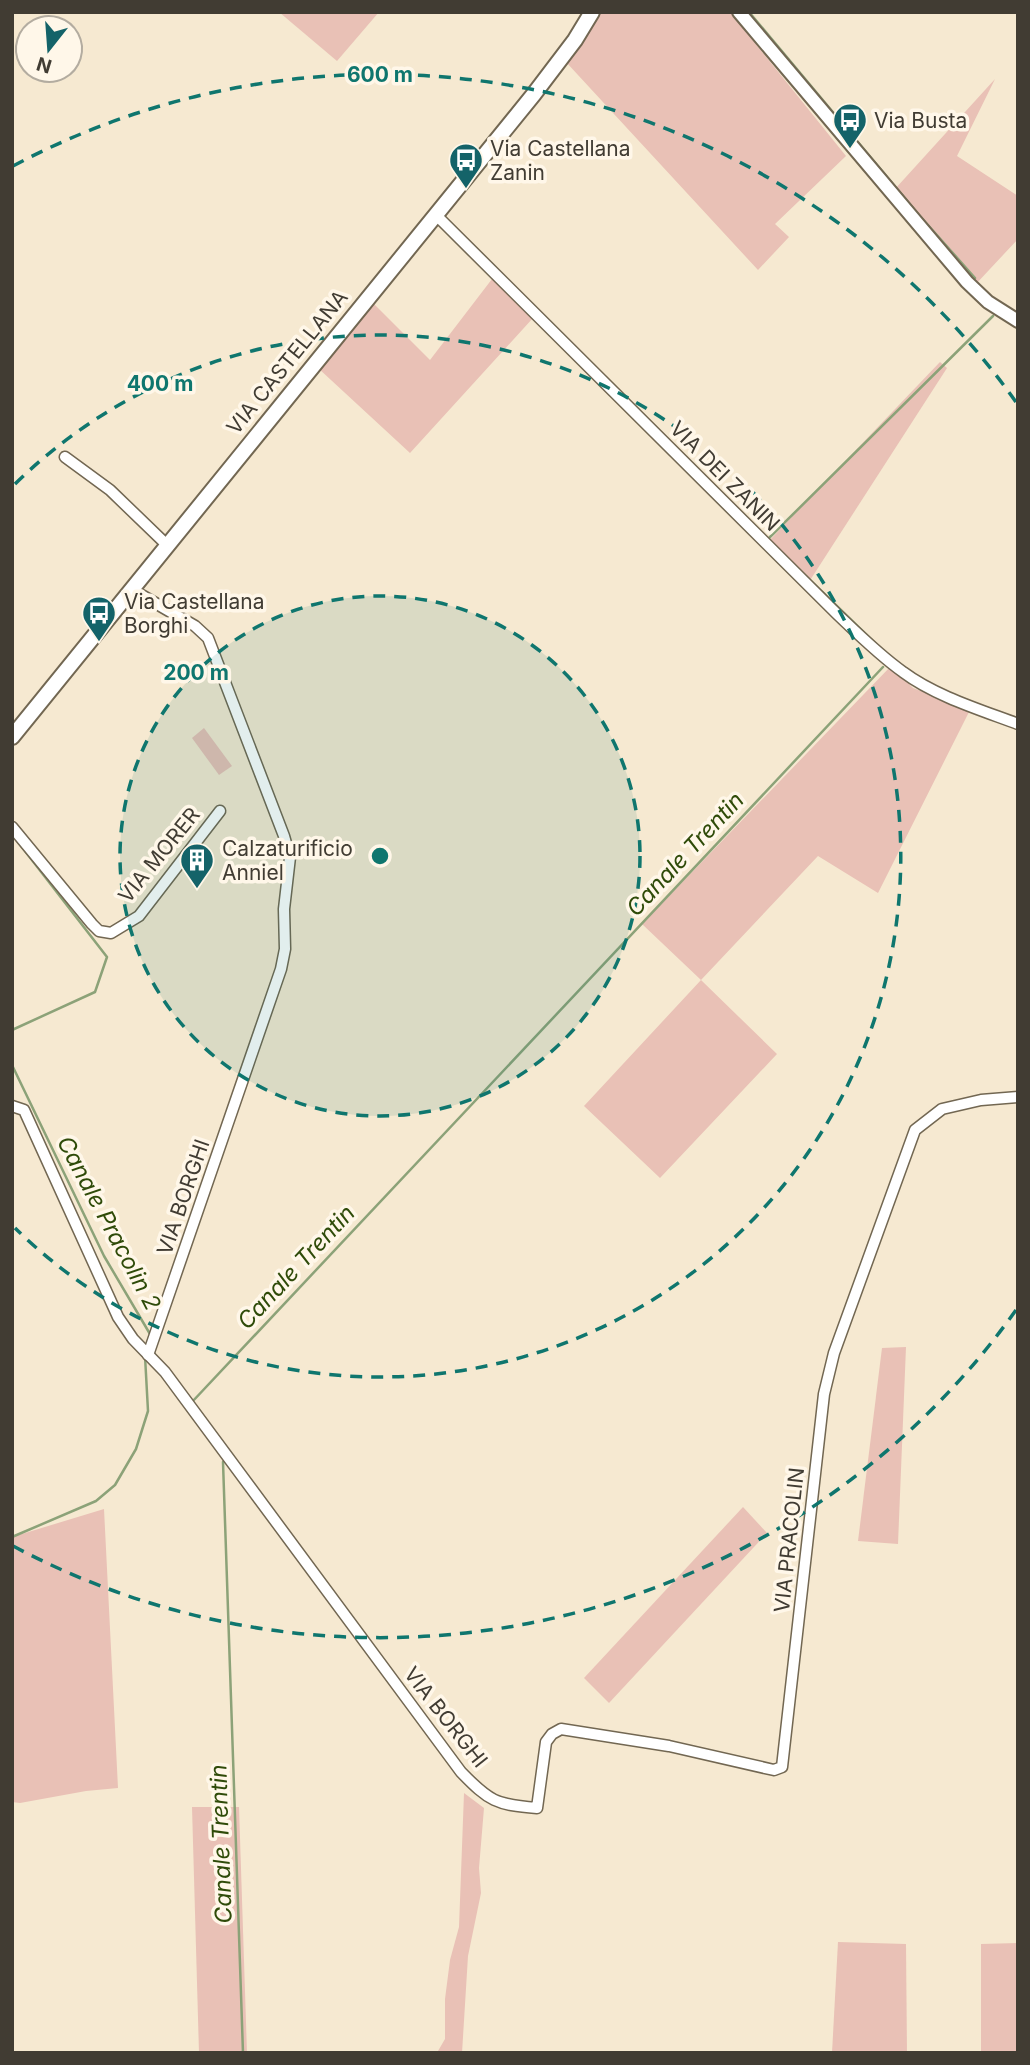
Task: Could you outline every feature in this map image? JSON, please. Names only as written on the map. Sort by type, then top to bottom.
[{"type":"main road","name":"VIA CASTELLANA","points":[[12,737],[534,94],[575,40],[592,12]]},
{"type":"street","points":[[739,12],[968,282],[988,302],[1018,321]]},
{"type":"street","name":"VIA DEI ZANIN","points":[[435,214],[885,659],[930,688],[1018,724]]},
{"type":"street","points":[[65,457],[110,491],[167,545]]},
{"type":"street","name":"VIA BORGHI","points":[[131,589],[195,625],[208,638],[290,858],[284,909],[285,948],[281,969],[148,1354],[165,1371],[461,1772],[484,1795],[509,1805],[537,1808]]},
{"type":"street","name":"VIA MORER","points":[[12,827],[99,932],[111,933],[139,916],[220,811]]},
{"type":"street","name":"VIA PRACOLIN","points":[[537,1808],[546,1742],[552,1734],[561,1729],[669,1746],[774,1770],[782,1767],[824,1394],[834,1353],[915,1130],[942,1109],[981,1100],[1018,1097]]},
{"type":"street","points":[[12,1105],[24,1110],[118,1317],[133,1339],[148,1354]]},
{"type":"shaded area","points":[[279,12],[379,12],[337,61]]},
{"type":"shaded area","points":[[601,12],[730,12],[846,156],[775,224],[789,237],[758,270],[566,62]]},
{"type":"shaded area","points":[[995,79],[957,156],[1018,196],[1018,239],[975,285],[895,189]]},
{"type":"shaded area","points":[[492,279],[533,318],[410,453],[318,368],[372,302],[430,360]]},
{"type":"shaded area","points":[[940,362],[947,368],[807,585],[766,544]]},
{"type":"shaded area","points":[[891,666],[913,688],[970,710],[878,893],[818,856],[701,980],[642,924]]},
{"type":"shaded area","points":[[204,728],[232,766],[219,775],[192,738]]},
{"type":"shaded area","points":[[701,980],[777,1054],[660,1178],[584,1106]]},
{"type":"shaded area","points":[[906,1347],[898,1544],[858,1541],[882,1348]]},
{"type":"shaded area","points":[[743,1507],[767,1533],[609,1703],[584,1678]]},
{"type":"shaded area","points":[[104,1509],[118,1788],[12,1802],[12,1537]]},
{"type":"shaded area","points":[[464,1793],[484,1808],[479,1868],[481,1893],[468,1956],[462,2053],[433,2053],[438,2051],[445,2039],[445,1999],[450,1960],[459,1927]]},
{"type":"shaded area","points":[[192,1807],[239,1807],[247,2053],[199,2053]]},
{"type":"shaded area","points":[[838,1942],[906,1944],[907,2053],[832,2053]]},
{"type":"shaded area","points":[[1018,1943],[1018,2053],[981,2053],[981,1944]]},
{"type":"waterway","name":"Canale Trentin","points":[[749,12],[975,278]]},
{"type":"waterway","name":"Canale Trentin","points":[[768,539],[993,316]]},
{"type":"waterway","name":"Canale Trentin","points":[[778,549],[876,644]]},
{"type":"waterway","name":"Canale Trentin","points":[[192,1402],[883,667]]},
{"type":"waterway","name":"Canale Pracolin 2","points":[[12,1030],[95,992],[107,957],[18,842]]},
{"type":"waterway","name":"Canale Pracolin 2","points":[[12,1065],[104,1256],[150,1334]]},
{"type":"waterway","name":"Canale Pracolin 2","points":[[12,1537],[96,1501],[115,1485],[136,1449],[148,1411],[145,1356]]},
{"type":"waterway","name":"Canale Trentin","points":[[226,1459],[223,1462],[243,2053]]},
{"type":"place","name":"Via Busta","points":[[850,150]]},
{"type":"place","name":"Via Castellana Zanin","points":[[466,190]]},
{"type":"place","name":"Via Castellana Borghi","points":[[99,643]]},
{"type":"place","name":"Calzaturificio Anniel","points":[[197,890]]}]
